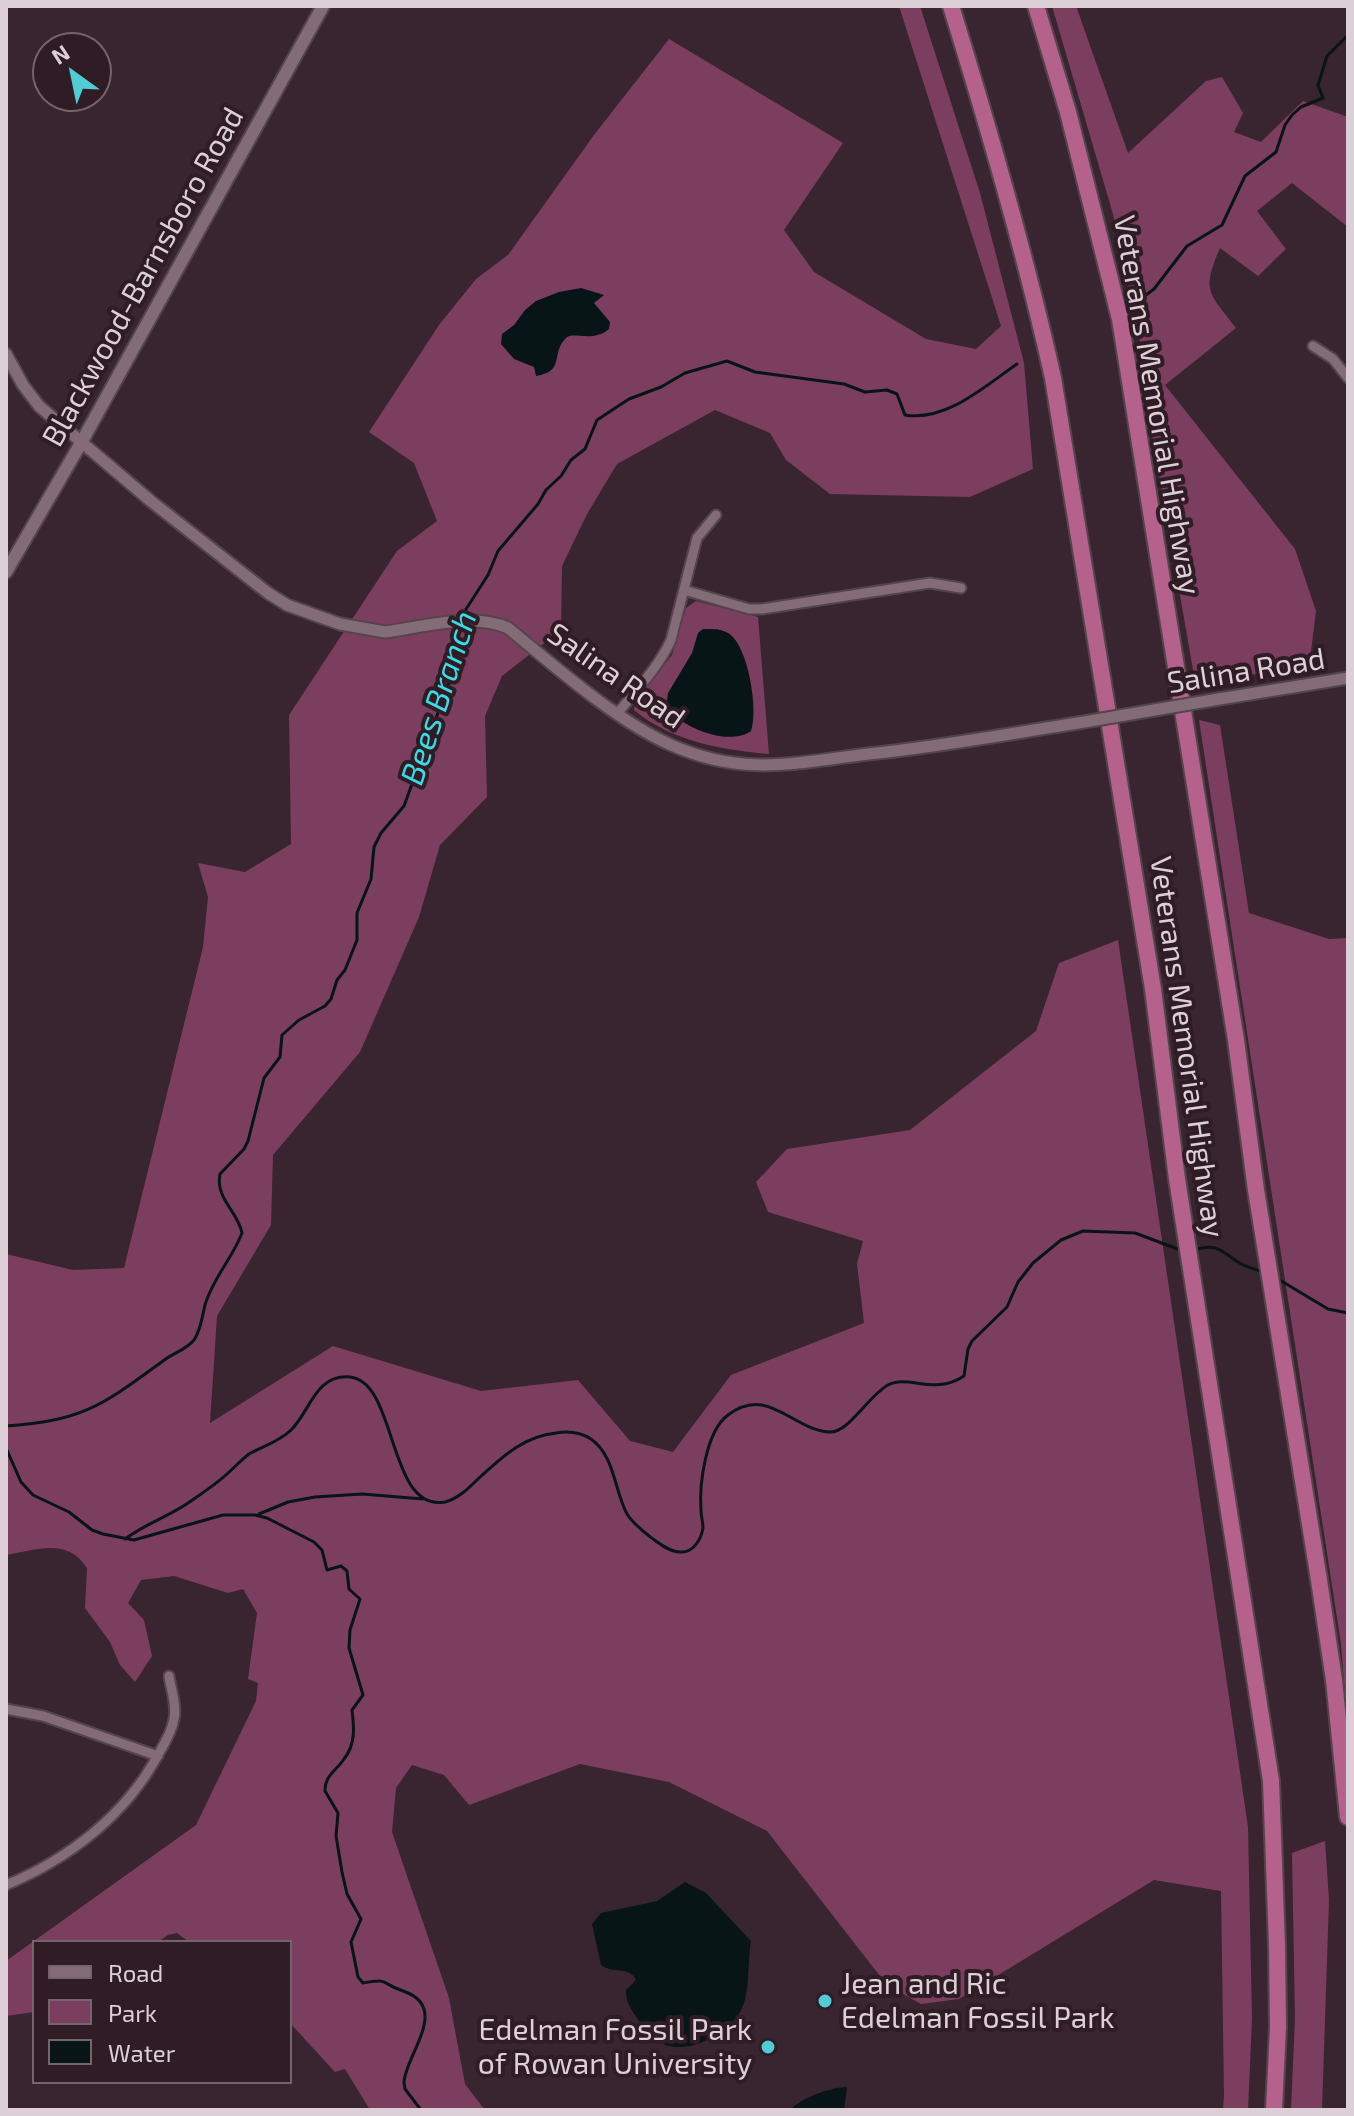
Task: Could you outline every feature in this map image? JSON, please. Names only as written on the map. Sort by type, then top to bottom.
[{"type":"highway","name":"Veterans Memorial Highway","points":[[951,6],[999,160],[1033,287],[1053,378],[1153,989],[1177,1179],[1271,1781],[1277,1987],[1274,2110]]},
{"type":"highway","name":"Veterans Memorial Highway","points":[[1036,6],[1068,112],[1120,319],[1236,1040],[1256,1190],[1332,1665],[1348,1817]]},
{"type":"main road","name":"Blackwood-Barnsboro Road","points":[[6,572],[81,443],[323,6]]},
{"type":"street","points":[[1313,346],[1333,359],[1348,378]]},
{"type":"street","name":"Salina Road","points":[[6,354],[32,398],[81,443],[161,509],[287,605],[340,624],[373,631],[465,621],[484,621],[508,628],[649,735],[727,763],[770,767],[919,749],[1348,678]]},
{"type":"street","points":[[618,713],[665,653],[697,538],[716,515]]},
{"type":"street","points":[[684,590],[749,609],[762,609],[930,583],[961,588]]},
{"type":"street","points":[[6,1885],[63,1855],[106,1822],[134,1793],[158,1756],[174,1721],[175,1708],[169,1676]]},
{"type":"street","points":[[6,1709],[43,1716],[158,1756]]},
{"type":"green space","points":[[899,6],[920,6],[980,193],[1024,363],[1033,469],[970,497],[830,494],[786,460],[770,433],[715,410],[617,464],[587,514],[562,566],[561,630],[502,676],[485,716],[487,797],[440,845],[419,917],[360,1052],[273,1155],[271,1225],[217,1316],[210,1423],[333,1346],[481,1391],[578,1380],[630,1441],[673,1452],[731,1375],[864,1323],[857,1264],[863,1241],[768,1212],[756,1182],[787,1149],[910,1130],[1036,1031],[1059,963],[1118,940],[1248,1827],[1252,2019],[1248,2110],[1223,2110],[1221,1891],[1154,1880],[959,1999],[921,2004],[887,1985],[767,1831],[669,1782],[580,1764],[469,1805],[444,1775],[412,1765],[396,1788],[392,1832],[449,1998],[465,2084],[485,2110],[370,2110],[345,2069],[335,2072],[292,2025],[292,1940],[186,1940],[177,1933],[161,1940],[35,1940],[196,1825],[256,1701],[258,1683],[248,1679],[257,1613],[243,1589],[228,1593],[174,1576],[141,1580],[128,1603],[144,1620],[152,1656],[135,1682],[120,1665],[110,1642],[85,1608],[87,1568],[79,1558],[70,1552],[51,1548],[6,1555],[6,1254],[73,1270],[124,1268],[203,947],[208,897],[198,863],[245,872],[291,844],[289,715],[397,551],[437,521],[414,463],[369,432],[439,325],[476,279],[508,255],[594,135],[669,39],[843,143],[784,230],[814,272],[926,339],[976,349],[1001,326]]},
{"type":"green space","points":[[1052,6],[1076,6],[1128,153],[1206,81],[1222,77],[1243,113],[1234,132],[1261,142],[1303,101],[1348,117],[1348,227],[1292,183],[1257,211],[1286,249],[1258,276],[1220,248],[1211,274],[1211,291],[1236,328],[1165,385],[1295,549],[1316,611],[1309,668],[1195,681],[1147,407],[1162,387],[1151,393],[1113,214]]},
{"type":"green space","points":[[696,601],[758,617],[769,754],[698,742],[648,721],[634,710],[636,700],[672,655],[686,608]]},
{"type":"green space","points":[[1199,720],[1220,725],[1249,913],[1329,939],[1348,938],[1348,1733],[1341,1644]]},
{"type":"green space","points":[[1325,1841],[1329,1900],[1322,2110],[1291,2110],[1295,2019],[1292,1853]]},
{"type":"green space","points":[[32,1942],[32,2012],[6,2016],[6,1961]]},
{"type":"water","points":[[581,288],[604,295],[594,303],[610,322],[609,329],[597,335],[569,336],[561,344],[551,370],[536,376],[534,367],[514,359],[501,344],[502,334],[536,301]]},
{"type":"water","points":[[703,629],[728,633],[741,650],[753,694],[751,731],[730,737],[706,733],[683,722],[666,708],[668,693],[692,653],[698,633]]},
{"type":"water","points":[[685,1882],[706,1893],[751,1941],[747,1989],[739,2014],[725,2029],[705,2041],[673,2047],[652,2036],[631,2008],[626,1990],[636,1980],[633,1976],[601,1965],[592,1924],[601,1913],[657,1901]]},
{"type":"water","points":[[847,2087],[844,2110],[790,2110],[817,2094]]},
{"type":"waterway","name":"Bees Branch","points":[[1131,306],[1154,289],[1187,246],[1222,225],[1245,176],[1276,152],[1285,125],[1292,115],[1301,107],[1323,98],[1318,85],[1327,56],[1348,35]]},
{"type":"waterway","name":"Bees Branch","points":[[461,617],[488,575],[498,551],[571,460],[585,449],[597,420],[629,399],[661,387],[685,373],[727,361],[755,372],[844,384],[865,392],[887,390],[897,394],[905,415],[920,416],[950,408],[1017,364]]},
{"type":"waterway","name":"Bees Branch","points":[[6,1426],[54,1420],[91,1408],[194,1340],[208,1295],[242,1233],[221,1191],[220,1174],[248,1141],[264,1078],[280,1057],[282,1035],[299,1020],[325,1006],[345,970],[357,940],[357,913],[371,879],[374,847],[381,833],[404,806],[450,680],[458,624]]},
{"type":"waterway","points":[[125,1539],[188,1503],[218,1482],[249,1454],[286,1434],[329,1381],[350,1377],[365,1384],[377,1400],[402,1468],[412,1487],[426,1500],[445,1502],[455,1498],[505,1455],[534,1438],[560,1432],[578,1433],[591,1439],[605,1455],[632,1521],[665,1547],[685,1552],[696,1545],[702,1533],[701,1486],[709,1445],[720,1423],[728,1415],[742,1407],[768,1406],[815,1429],[836,1431],[851,1421],[888,1385],[896,1382],[932,1385],[953,1382],[964,1376],[972,1341],[1007,1307],[1018,1282],[1033,1263],[1061,1240],[1083,1231],[1135,1233],[1183,1251]]},
{"type":"waterway","points":[[1194,1250],[1208,1247],[1218,1249],[1241,1264],[1263,1272]]},
{"type":"waterway","points":[[1278,1279],[1328,1309],[1348,1313]]},
{"type":"waterway","points":[[6,1448],[21,1482],[33,1495],[69,1512],[92,1530],[103,1534],[134,1540],[223,1515],[255,1515],[314,1542],[322,1550],[327,1570],[341,1566],[347,1571],[349,1589],[360,1599],[350,1630],[349,1648],[363,1695],[352,1710],[354,1729],[351,1747],[329,1777],[325,1791],[338,1813],[336,1836],[347,1894],[361,1919],[351,1942],[358,1977],[363,1983],[384,1982],[417,1998],[424,2008],[422,2032],[404,2082],[405,2089],[421,2110]]},
{"type":"waterway","points":[[259,1514],[288,1502],[315,1497],[362,1494],[423,1499]]},
{"type":"place","name":"Jean and Ric Edelman Fossil Park","points":[[825,2001]]},
{"type":"place","name":"Edelman Fossil Park of Rowan University","points":[[768,2047]]}]
